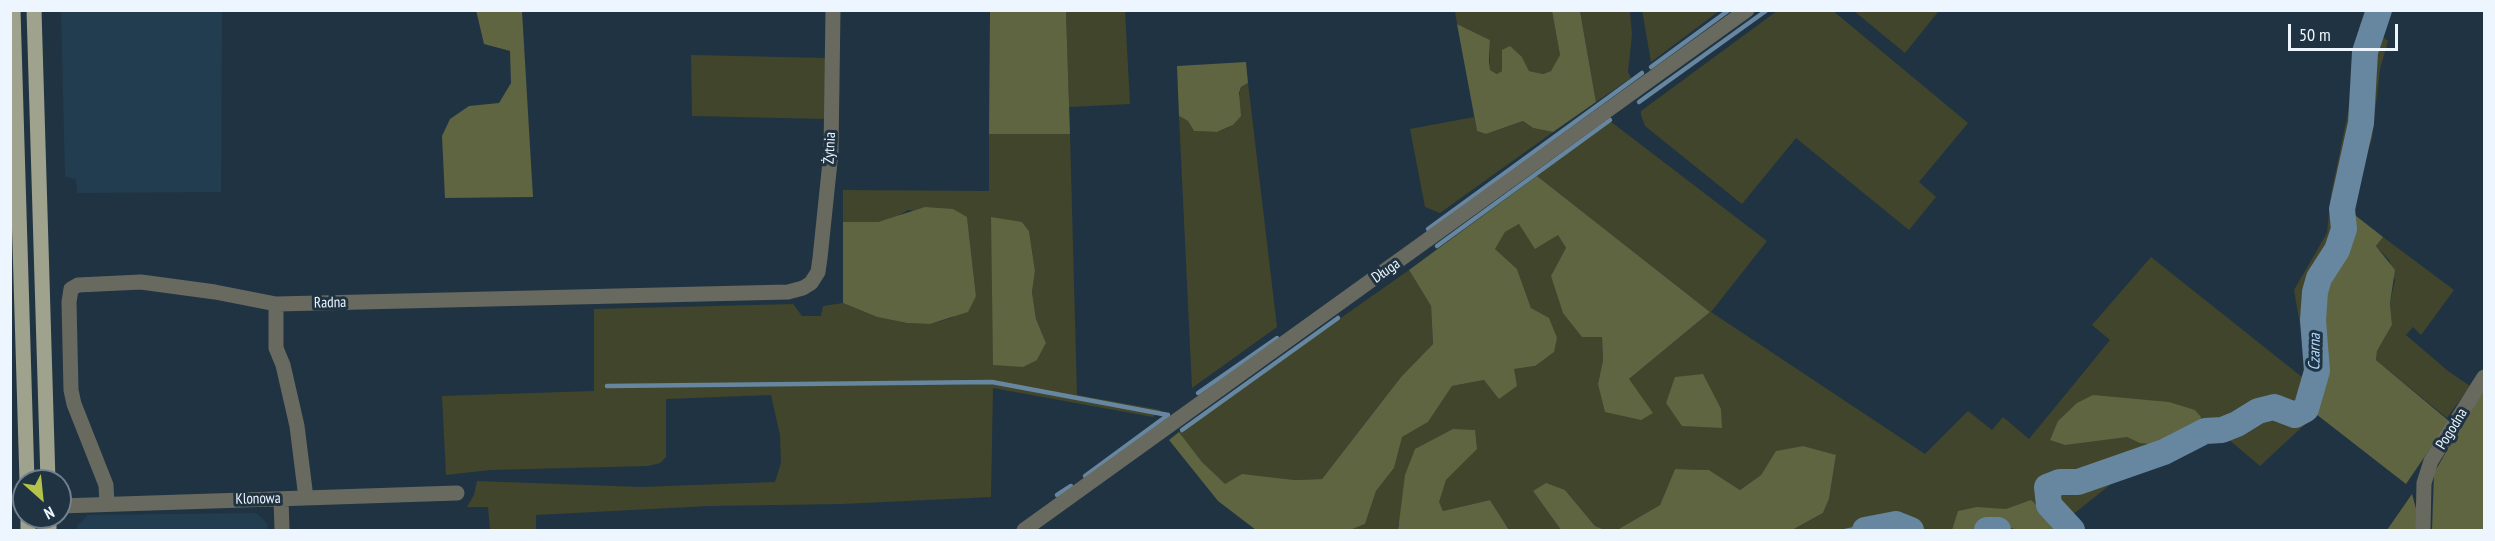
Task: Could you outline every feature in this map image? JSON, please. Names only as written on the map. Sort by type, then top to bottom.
[{"type":"main road","points":[[12,10],[27,469]]},
{"type":"main road","points":[[34,10],[48,469]]},
{"type":"street","name":"Żytnia","points":[[811,283],[818,272],[831,152],[832,10]]},
{"type":"street","name":"Długa","points":[[1024,531],[1747,10]]},
{"type":"street","name":"Radna","points":[[107,504],[105,485],[74,404],[69,302],[71,289],[78,285],[141,282],[216,292],[276,304],[788,292],[811,283]]},
{"type":"street","points":[[276,304],[276,348],[297,426],[306,498]]},
{"type":"street","name":"Pogodna","points":[[2423,531],[2424,483],[2431,461],[2484,378]]},
{"type":"street","name":"Klonowa","points":[[72,505],[457,493]]},
{"type":"street","points":[[281,499],[282,531]]},
{"type":"shaded area","points":[[61,11],[222,11],[221,192],[77,193],[76,179],[65,177]]},
{"type":"shaded area","points":[[256,513],[267,523],[267,530],[77,530],[77,526],[88,515]]},
{"type":"shaded area","points":[[1886,520],[1898,522],[1897,530],[1839,530]]},
{"type":"green space","points":[[476,10],[522,11],[533,197],[445,198],[442,136],[450,119],[469,106],[499,103],[511,83],[510,51],[484,44]]},
{"type":"green space","points":[[1642,10],[1719,10],[1719,11],[1651,62]]},
{"type":"green space","points":[[1832,10],[1968,123],[1919,182],[1936,197],[1909,230],[1796,138],[1742,204],[1645,126],[1641,115],[1641,111],[1777,11]]},
{"type":"green space","points":[[1936,10],[1938,12],[1905,53],[1854,11]]},
{"type":"green space","points":[[990,11],[1081,11],[1066,12],[1070,134],[989,134]]},
{"type":"green space","points":[[1066,11],[1125,11],[1130,104],[1069,107]]},
{"type":"green space","points":[[1455,11],[1552,11],[1560,55],[1558,63],[1551,71],[1543,74],[1529,71],[1522,57],[1502,50],[1502,71],[1497,74],[1490,70],[1490,40],[1457,24]]},
{"type":"green space","points":[[1552,11],[1580,11],[1596,102],[1553,132],[1533,128],[1523,121],[1486,134],[1477,131],[1457,24],[1490,40],[1490,70],[1497,74],[1502,71],[1502,50],[1510,46],[1522,57],[1529,71],[1543,74],[1551,71],[1560,55]]},
{"type":"green space","points":[[1580,11],[1630,11],[1632,35],[1628,72],[1631,78],[1596,102]]},
{"type":"green space","points":[[2371,11],[2387,11],[2376,32],[2388,41],[2380,69],[2372,139],[2360,172],[2351,212],[2351,237],[2320,289],[2318,312],[2327,378],[2316,414],[2260,466],[2221,433],[2116,480],[2071,516],[2085,530],[1792,530],[1823,513],[1829,499],[1836,456],[1803,446],[1776,452],[1761,475],[1740,490],[1709,470],[1675,469],[1660,505],[1617,530],[1605,530],[1595,526],[1565,490],[1533,491],[1561,530],[1509,530],[1490,500],[1443,511],[1438,502],[1446,480],[1477,449],[1398,524],[1398,530],[1350,530],[1365,524],[1376,491],[1394,468],[1401,437],[1428,422],[1452,386],[1484,380],[1514,369],[1535,366],[1531,308],[1517,269],[1494,249],[1505,232],[1519,224],[1558,235],[1566,248],[1602,337],[1603,360],[1598,384],[1629,379],[1710,312],[1537,176],[1610,121],[1767,241],[1711,312],[1925,454],[1968,411],[1992,430],[2003,417],[2029,439],[2110,340],[2092,325],[2151,257],[2307,381],[2307,364],[2294,290],[2327,233],[2331,194],[2348,113],[2360,24]]},
{"type":"green space","points":[[691,55],[826,58],[826,119],[692,116]]},
{"type":"green space","points":[[1246,62],[1248,83],[1241,87],[1239,93],[1241,116],[1233,125],[1217,132],[1194,131],[1188,121],[1179,116],[1177,66]]},
{"type":"green space","points":[[1248,83],[1277,327],[1192,388],[1179,116],[1188,121],[1194,131],[1217,132],[1227,128],[1233,125],[1241,87]]},
{"type":"green space","points":[[1474,117],[1477,131],[1486,134],[1523,121],[1533,128],[1553,132],[1440,213],[1425,207],[1410,129]]},
{"type":"green space","points":[[989,134],[1070,134],[1077,395],[1161,410],[1153,417],[993,388],[991,497],[842,504],[709,506],[536,515],[536,530],[490,530],[488,507],[467,507],[474,495],[477,481],[641,487],[775,482],[781,463],[780,435],[771,395],[666,399],[666,457],[660,463],[648,466],[490,470],[446,475],[442,396],[594,391],[594,309],[793,304],[802,316],[821,316],[823,306],[843,303],[877,317],[907,323],[929,324],[952,318],[976,296],[967,217],[908,210],[893,219],[878,222],[843,222],[843,190],[989,191]],"holes":[[[1022,222],[1029,231],[1035,271],[1032,292],[1036,319],[1046,343],[1037,360]]]},
{"type":"green space","points":[[1537,176],[1710,312],[1629,379],[1653,413],[1641,420],[1605,412],[1598,384],[1603,360],[1602,337],[1582,337],[1563,313],[1551,276],[1566,248],[1558,235],[1535,249],[1519,224],[1505,232],[1495,249],[1517,269],[1531,308],[1549,318],[1557,338],[1554,352],[1535,366],[1514,369],[1517,386],[1499,399],[1484,380],[1452,386],[1428,422],[1402,437],[1394,468],[1376,491],[1365,524],[1350,530],[1256,530],[1218,501],[1169,440],[1179,432],[1202,462],[1225,484],[1242,474],[1295,480],[1322,479],[1401,377],[1433,344],[1431,306],[1409,270]]},
{"type":"green space","points":[[925,207],[953,209],[967,217],[976,296],[968,312],[930,324],[907,323],[877,317],[843,303],[843,222],[878,222]]},
{"type":"green space","points":[[2351,212],[2383,237],[2376,246],[2395,270],[2390,303],[2392,325],[2377,351],[2376,360],[2449,421],[2406,484],[2316,414],[2327,378],[2318,312],[2320,289],[2351,237]]},
{"type":"green space","points":[[991,217],[1022,222],[1029,231],[1035,271],[1032,292],[1036,319],[1046,343],[1037,360],[1023,367],[993,365]]},
{"type":"green space","points":[[2383,237],[2454,290],[2421,335],[2413,327],[2406,335],[2448,371],[2470,386],[2447,418],[2376,360],[2377,351],[2392,325],[2390,303],[2395,280],[2389,260],[2376,246]]},
{"type":"green space","points":[[1409,270],[1431,306],[1433,344],[1401,377],[1322,479],[1295,480],[1259,476],[1225,485],[1202,462],[1179,432]]},
{"type":"green space","points":[[1703,374],[1721,409],[1722,428],[1682,426],[1666,403],[1675,377]]},
{"type":"green space","points":[[2484,386],[2484,530],[2432,530],[2434,473]]},
{"type":"green space","points":[[2093,395],[2169,402],[2195,410],[2201,417],[2195,429],[2161,445],[2140,443],[2127,437],[2065,445],[2050,440],[2058,421],[2077,403]]},
{"type":"green space","points":[[1453,429],[1475,430],[1477,449],[1446,480],[1439,502],[1443,511],[1490,500],[1509,530],[1398,530],[1405,475],[1415,449]]},
{"type":"green space","points":[[1803,446],[1836,455],[1829,499],[1823,513],[1792,530],[1617,530],[1660,505],[1675,469],[1709,470],[1740,490],[1761,475],[1776,451]]},
{"type":"green space","points":[[1546,483],[1565,490],[1595,526],[1605,530],[1561,530],[1533,491]]},
{"type":"green space","points":[[2412,494],[2417,512],[2417,530],[2387,530]]},
{"type":"green space","points":[[2031,500],[2063,530],[2018,530],[2001,525],[1986,525],[1977,530],[1952,530],[1958,511],[1977,507],[2006,509]]},
{"type":"waterway","points":[[1651,67],[1729,10]]},
{"type":"waterway","points":[[1639,102],[1767,10]]},
{"type":"waterway","name":"Czarna","points":[[2072,530],[2049,505],[2047,487],[2060,482],[2078,482],[2164,452],[2205,431],[2222,430],[2237,424],[2258,411],[2274,407],[2295,415],[2306,409],[2317,371],[2313,320],[2315,292],[2319,278],[2337,250],[2344,229],[2342,209],[2361,123],[2365,52],[2379,10]]},
{"type":"waterway","points":[[1428,229],[1642,73]]},
{"type":"waterway","points":[[1437,246],[1610,120]]},
{"type":"waterway","points":[[1182,430],[1338,318]]},
{"type":"waterway","points":[[1198,393],[1277,338]]},
{"type":"waterway","points":[[607,386],[992,382],[1168,415]]},
{"type":"waterway","points":[[1085,476],[1168,415]]},
{"type":"waterway","points":[[1057,495],[1071,486]]},
{"type":"waterway","name":"Czarna","points":[[1865,530],[1896,524],[1911,530]]},
{"type":"waterway","name":"Czarna","points":[[1987,530],[1998,530]]}]
